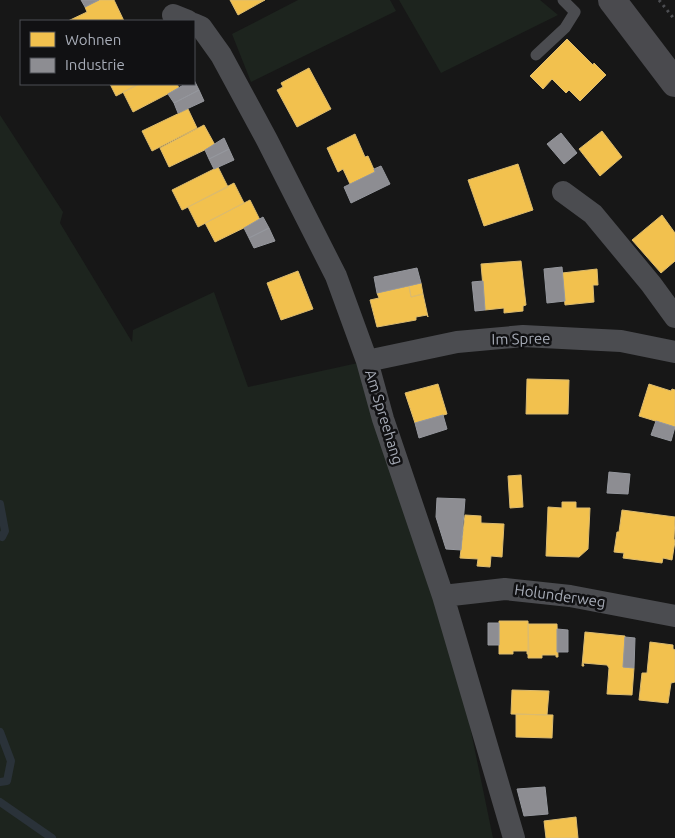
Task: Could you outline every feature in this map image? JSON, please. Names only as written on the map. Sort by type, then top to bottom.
[{"type":"main road","points":[[612,0],[675,83]]},
{"type":"street","name":"Am Spreehang","points":[[195,24],[201,27],[221,55],[336,276],[367,361],[383,419],[443,596],[514,838]]},
{"type":"street","points":[[562,192],[593,214],[651,284],[675,317]]},
{"type":"street","name":"Im Spree","points":[[367,361],[457,342],[523,336],[621,341],[675,352]]},
{"type":"street","name":"Holunderweg","points":[[443,596],[505,589],[570,596],[675,616]]},
{"type":"lane","points":[[536,54],[565,28],[574,12],[563,0]]},
{"type":"path","points":[[659,0],[675,20]]},
{"type":"shaded area","points":[[298,0],[390,0],[396,11],[251,82],[232,34]]},
{"type":"shaded area","points":[[399,0],[540,0],[558,15],[441,73]]},
{"type":"shaded area","points":[[0,115],[63,212],[60,223],[132,342],[133,330],[214,292],[248,387],[367,361],[443,596],[493,838],[0,838]]},
{"type":"building: Wohnen","points":[[99,0],[114,0],[124,20],[70,20],[87,12],[85,7]]},
{"type":"building: Wohnen","points":[[230,0],[265,0],[238,15]]},
{"type":"building: Wohnen","points":[[567,39],[606,75],[580,101],[569,90],[566,93],[552,79],[543,89],[530,76]]},
{"type":"building: Wohnen","points":[[309,68],[331,109],[297,127],[277,90],[283,87],[281,83]]},
{"type":"building: Wohnen","points":[[110,85],[137,85],[116,96]]},
{"type":"building: Wohnen","points":[[137,85],[178,85],[179,88],[133,112],[123,92]]},
{"type":"building: Wohnen","points":[[188,109],[197,128],[152,151],[142,131]]},
{"type":"building: Wohnen","points":[[204,125],[215,145],[169,167],[160,148]]},
{"type":"building: Wohnen","points":[[602,131],[622,157],[600,176],[579,149]]},
{"type":"building: Wohnen","points":[[355,134],[365,157],[368,156],[375,172],[350,184],[343,169],[338,172],[327,148]]},
{"type":"building: Wohnen","points":[[518,164],[533,210],[484,226],[468,180]]},
{"type":"building: Wohnen","points":[[218,167],[228,187],[182,210],[172,190]]},
{"type":"building: Wohnen","points":[[234,183],[244,203],[198,227],[188,207]]},
{"type":"building: Wohnen","points":[[250,200],[260,220],[215,242],[205,223]]},
{"type":"building: Wohnen","points":[[662,215],[675,233],[675,261],[661,273],[632,240]]},
{"type":"building: Wohnen","points":[[521,261],[526,305],[523,306],[523,311],[504,313],[504,308],[485,310],[481,264]]},
{"type":"building: Wohnen","points":[[597,269],[598,285],[593,285],[594,302],[565,305],[562,273]]},
{"type":"building: Wohnen","points":[[298,271],[313,309],[281,320],[267,283]]},
{"type":"building: Wohnen","points":[[421,283],[423,294],[411,297],[409,286]]},
{"type":"building: Wohnen","points":[[409,286],[411,297],[423,294],[428,317],[427,315],[416,317],[416,320],[377,327],[370,300],[379,298],[377,293]]},
{"type":"building: Wohnen","points":[[527,379],[569,380],[568,414],[526,414]]},
{"type":"building: Wohnen","points":[[438,384],[447,414],[415,423],[405,393]]},
{"type":"building: Wohnen","points":[[649,384],[671,391],[672,389],[675,390],[675,427],[639,416]]},
{"type":"building: Wohnen","points":[[521,475],[523,507],[510,508],[508,476]]},
{"type":"building: Wohnen","points":[[562,502],[576,502],[576,508],[590,508],[588,549],[579,557],[546,556],[548,507],[562,508]]},
{"type":"building: Wohnen","points":[[622,510],[675,517],[675,541],[672,560],[663,558],[662,563],[623,558],[624,553],[614,552]]},
{"type":"building: Wohnen","points":[[465,515],[481,516],[481,523],[504,524],[502,557],[491,556],[490,567],[477,566],[478,559],[460,558]]},
{"type":"building: Wohnen","points":[[499,621],[528,621],[529,654],[527,654],[527,651],[513,651],[513,654],[499,654]]},
{"type":"building: Wohnen","points":[[528,624],[557,624],[558,657],[556,655],[542,655],[542,658],[528,658]]},
{"type":"building: Wohnen","points":[[585,632],[625,636],[623,667],[634,668],[632,695],[607,694],[609,668],[607,665],[583,663],[584,666],[582,666]]},
{"type":"building: Wohnen","points":[[650,642],[673,645],[675,650],[675,682],[671,683],[668,703],[639,700],[642,673],[647,673]]},
{"type":"building: Wohnen","points":[[512,690],[549,691],[547,715],[511,714]]},
{"type":"building: Wohnen","points":[[516,714],[553,715],[552,738],[516,737]]},
{"type":"building: Wohnen","points":[[576,817],[578,838],[546,838],[544,821]]},
{"type":"building: Industrie","points":[[81,0],[99,0],[85,7]]},
{"type":"building: Industrie","points":[[195,82],[199,90],[174,103],[168,94],[183,85],[195,85]]},
{"type":"building: Industrie","points":[[199,90],[204,101],[178,113],[174,103]]},
{"type":"building: Industrie","points":[[561,133],[577,153],[564,164],[547,144]]},
{"type":"building: Industrie","points":[[224,138],[229,149],[209,159],[205,150]]},
{"type":"building: Industrie","points":[[229,149],[234,160],[214,169],[209,159]]},
{"type":"building: Industrie","points":[[381,166],[390,184],[351,203],[344,187],[375,172],[374,169]]},
{"type":"building: Industrie","points":[[263,217],[269,228],[249,238],[244,228]]},
{"type":"building: Industrie","points":[[269,228],[275,241],[254,248],[249,238]]},
{"type":"building: Industrie","points":[[562,267],[565,301],[547,303],[544,269]]},
{"type":"building: Industrie","points":[[417,268],[421,283],[377,293],[374,277]]},
{"type":"building: Industrie","points":[[483,281],[485,310],[475,311],[472,282]]},
{"type":"building: Industrie","points":[[443,415],[447,429],[419,438],[415,423]]},
{"type":"building: Industrie","points":[[656,421],[675,427],[671,441],[651,435]]},
{"type":"building: Industrie","points":[[609,472],[630,474],[628,494],[607,493]]},
{"type":"building: Industrie","points":[[437,498],[465,499],[461,550],[446,549],[436,517]]},
{"type":"building: Industrie","points":[[488,623],[499,623],[499,645],[488,645]]},
{"type":"building: Industrie","points":[[557,629],[568,630],[568,652],[557,652]]},
{"type":"building: Industrie","points":[[625,637],[635,638],[634,668],[623,667]]},
{"type":"building: Industrie","points":[[545,787],[548,814],[524,816],[517,789]]},
{"type":"waterway","points":[[0,504],[5,531],[2,537],[0,536]]},
{"type":"waterway","points":[[0,732],[11,761],[7,781],[0,782]]},
{"type":"waterway","points":[[0,802],[52,838]]}]
